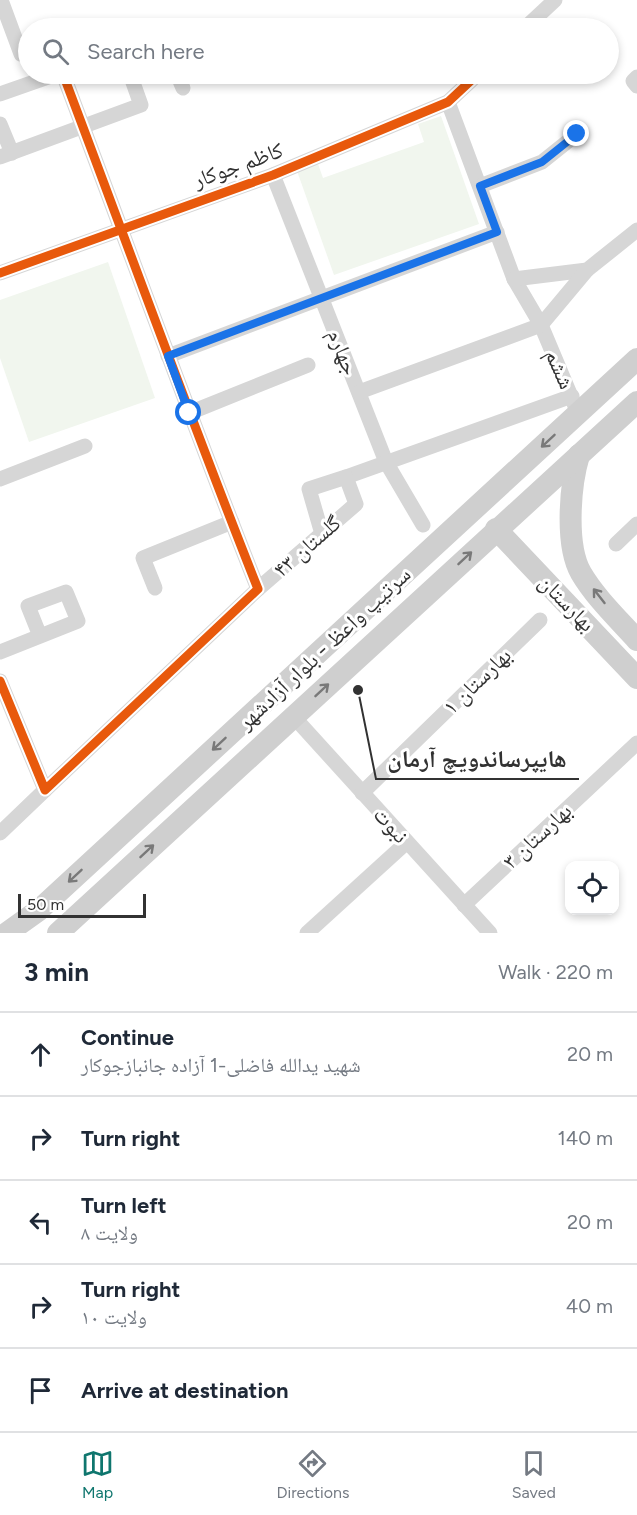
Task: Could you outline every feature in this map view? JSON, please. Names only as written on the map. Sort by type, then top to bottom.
[{"type":"main road","name":"سرتیپ واعظ - بلوار آزادشهر","points":[[7,933],[39,910],[575,405],[637,359]]},
{"type":"main road","name":"سرتیپ واعظ - بلوار آزادشهر","points":[[58,933],[293,716],[501,534],[579,455],[637,402]]},
{"type":"main road","name":"بهارستان","points":[[579,455],[572,480],[570,518],[580,572],[637,640]]},
{"type":"main road","points":[[501,534],[572,480]]},
{"type":"main road","name":"بهارستان","points":[[501,534],[637,678]]},
{"type":"street","points":[[1,0],[18,46]]},
{"type":"street","points":[[535,18],[550,2]]},
{"type":"street","points":[[0,94],[28,84]]},
{"type":"street","points":[[67,84],[189,413],[258,589]]},
{"type":"street","points":[[0,124],[6,155],[141,105],[134,84]]},
{"type":"street","name":"کاظم جوکار","points":[[0,273],[273,175],[448,102],[467,84]]},
{"type":"street","name":"ششم","points":[[448,102],[514,279],[541,325],[575,405]]},
{"type":"street","points":[[480,186],[542,162],[577,134]]},
{"type":"street","name":"جهارم","points":[[273,175],[386,462],[423,525]]},
{"type":"street","points":[[359,392],[541,325],[587,270],[637,230]]},
{"type":"street","points":[[168,356],[497,232]]},
{"type":"street","points":[[514,279],[587,270]]},
{"type":"street","points":[[189,413],[308,365]]},
{"type":"street","points":[[322,534],[309,489],[386,462],[575,405]]},
{"type":"street","points":[[0,479],[85,446]]},
{"type":"street","name":"گلستان ۴۳","points":[[45,790],[258,589],[356,504],[346,477]]},
{"type":"street","points":[[155,588],[143,558],[232,522]]},
{"type":"street","points":[[616,544],[637,524]]},
{"type":"street","points":[[0,652],[78,621],[66,592],[28,606],[40,636]]},
{"type":"street","name":"بهارستان ۱","points":[[362,793],[540,620]]},
{"type":"street","points":[[0,681],[7,718],[45,790],[0,833]]},
{"type":"street","name":"نبوت","points":[[293,716],[490,933]]},
{"type":"street","name":"بهارستان ۳","points":[[464,905],[637,743]]},
{"type":"street","points":[[307,933],[407,842]]},
{"type":"shaded area","points":[[441,116],[479,224],[334,275],[297,171],[318,164],[323,178],[424,142],[418,124]]},
{"type":"shaded area","points":[[108,262],[155,398],[29,442],[0,358],[0,300]]},
{"type":"cycle path","points":[[0,681],[45,790],[258,589],[67,84]]},
{"type":"cycle path","points":[[0,273],[273,175],[448,102],[467,84]]},
{"type":"place","name":"هایپرساندویچ آرمان","points":[[358,690]]},
{"type":"route","points":[[189,413],[168,356],[497,232],[480,186],[542,162],[577,134]]}]
